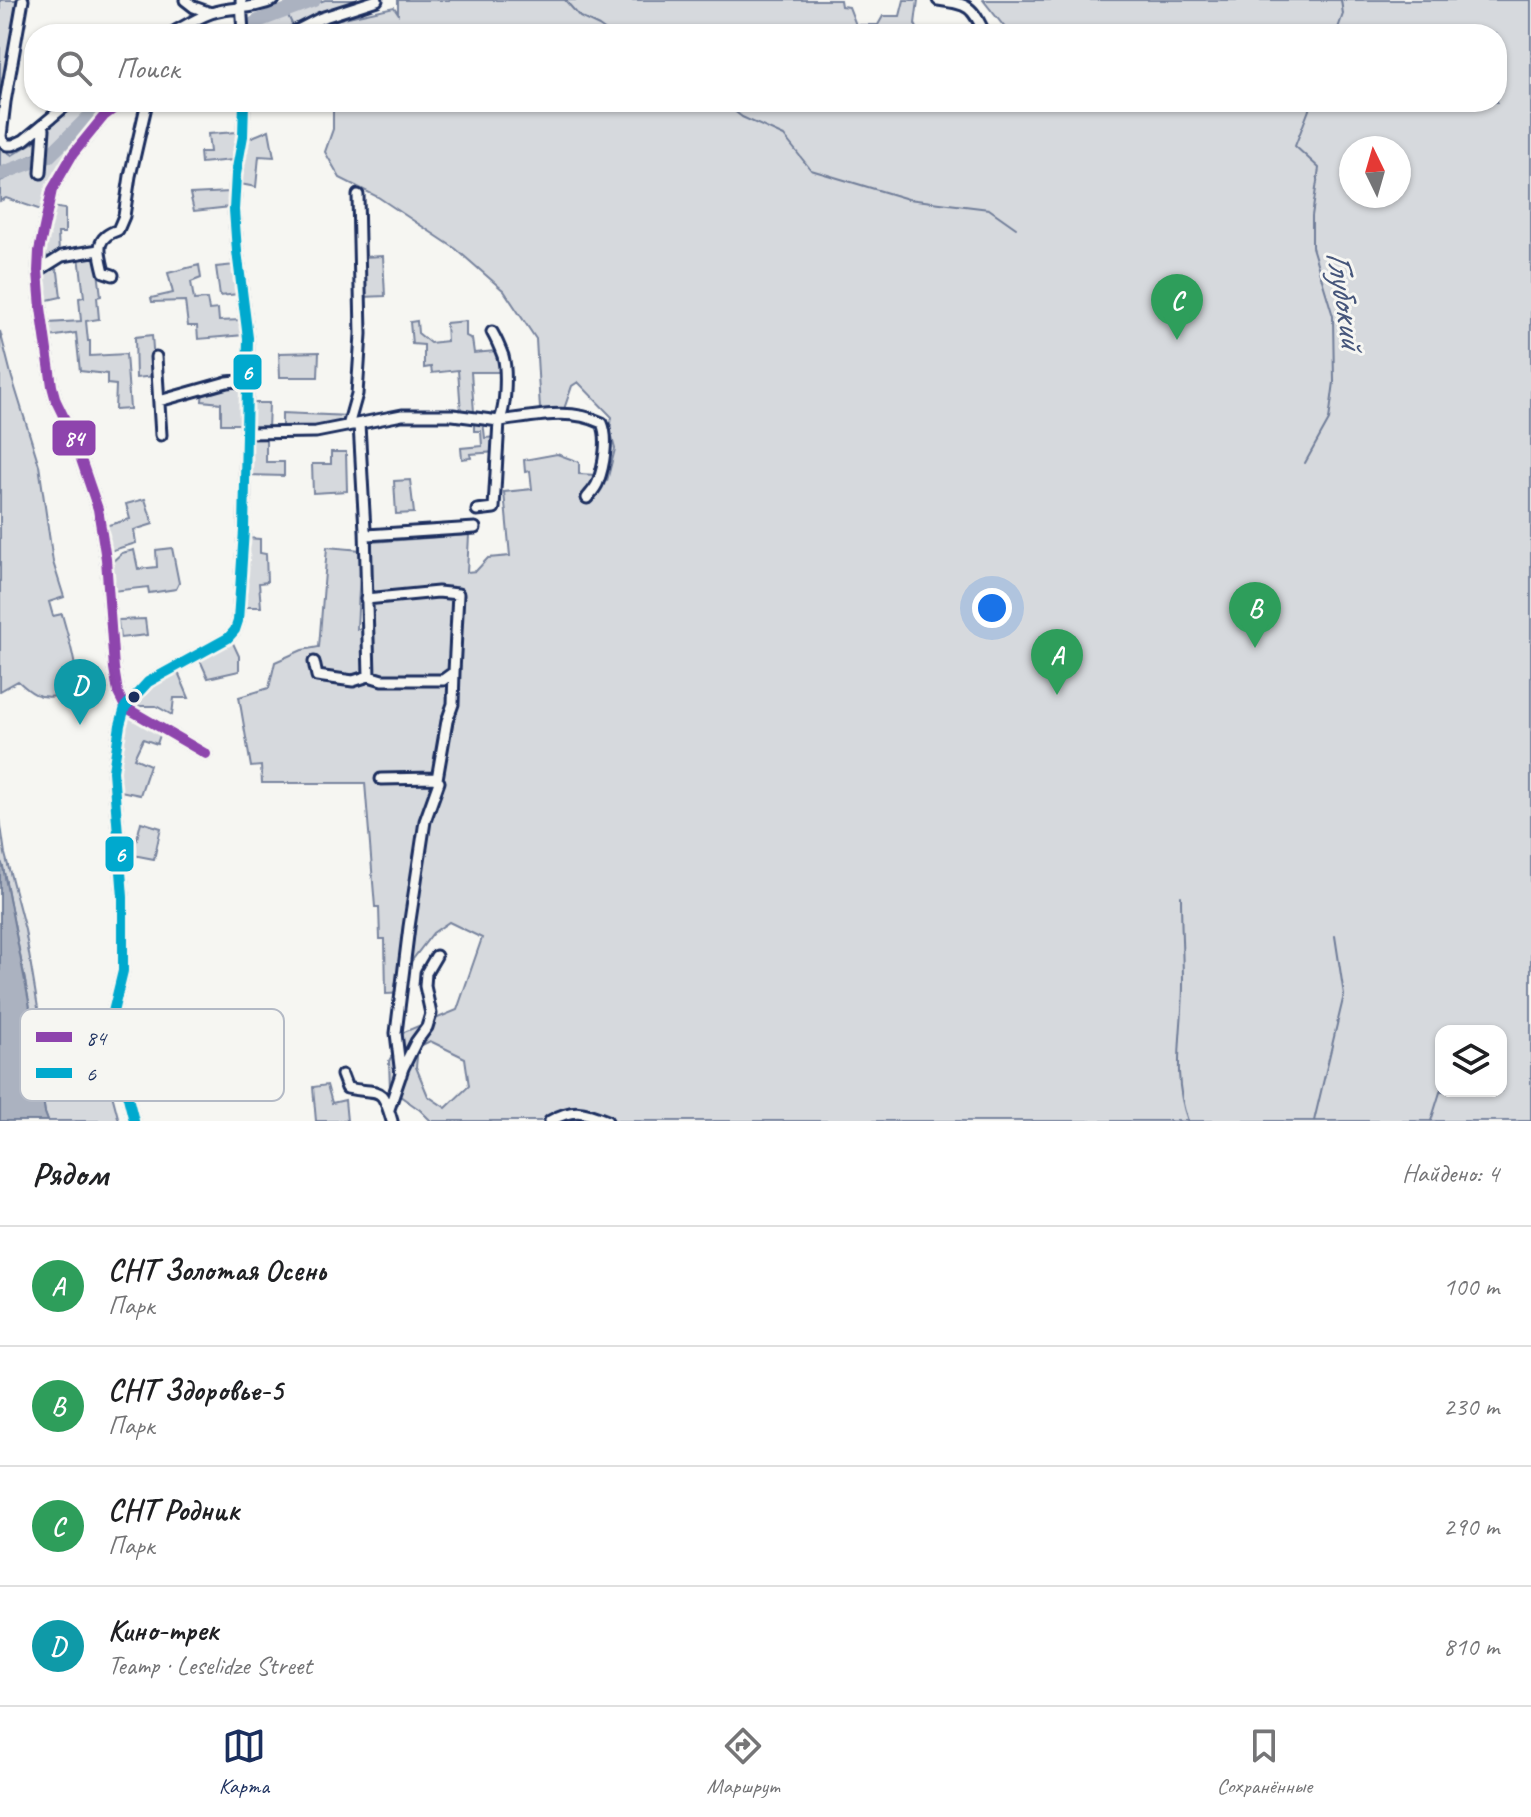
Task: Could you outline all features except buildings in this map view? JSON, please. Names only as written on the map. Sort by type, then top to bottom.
[{"type":"street","points":[[23,0],[5,102],[2,141],[13,145],[24,140],[58,112]]},
{"type":"street","points":[[185,0],[211,13]]},
{"type":"street","points":[[190,24],[211,13],[251,8],[274,0]]},
{"type":"street","points":[[309,24],[377,0]]},
{"type":"street","points":[[938,0],[963,4],[975,12],[980,24]]},
{"type":"street","points":[[109,112],[73,154],[52,190],[39,251],[38,271],[52,386],[98,509],[118,693],[125,707],[206,754]]},
{"type":"street","points":[[113,275],[104,272],[100,243],[108,234],[118,230],[124,216],[145,112]]},
{"type":"street","points":[[114,1009],[123,971],[124,923],[113,771],[125,707],[148,682],[228,638],[238,621],[248,338],[234,210],[244,112]]},
{"type":"street","points":[[41,173],[44,129]]},
{"type":"street","points":[[358,195],[361,334],[354,425],[365,530],[369,676]]},
{"type":"street","points":[[38,271],[62,256],[99,250]]},
{"type":"street","points":[[477,510],[494,508],[499,421],[504,413],[503,354],[492,332]]},
{"type":"street","points":[[156,357],[161,435]]},
{"type":"street","points":[[159,401],[227,382],[247,380]]},
{"type":"street","points":[[246,433],[316,432],[402,415],[453,415],[499,421],[570,413],[590,416],[602,423],[605,430],[598,481],[587,498]]},
{"type":"street","points":[[365,530],[367,535],[371,535],[475,528]]},
{"type":"street","points":[[366,599],[438,592],[458,594],[453,704],[447,721],[438,785],[425,821],[396,1033],[401,1075]]},
{"type":"street","points":[[314,662],[317,676],[353,681],[369,676],[382,680],[443,680],[454,672]]},
{"type":"street","points":[[381,779],[437,779]]},
{"type":"street","points":[[389,1109],[401,1075],[431,1014],[425,986],[426,973],[436,956]]},
{"type":"street","points":[[342,1075],[347,1088],[371,1089],[381,1093],[392,1121]]},
{"type":"street","points":[[129,1101],[134,1121]]},
{"type":"street","points":[[550,1121],[574,1112],[588,1113],[607,1121]]},
{"type":"shaded area","points":[[0,0],[22,0],[0,122]]},
{"type":"shaded area","points":[[325,0],[356,0],[300,24],[262,23]]},
{"type":"shaded area","points":[[398,0],[840,0],[841,6],[849,7],[856,24],[329,24],[394,7],[398,13]]},
{"type":"shaded area","points":[[904,0],[918,0],[915,24],[879,24],[883,16],[900,16]]},
{"type":"shaded area","points":[[983,0],[1531,0],[1531,1121],[431,1121],[390,1089],[389,1061],[404,1032],[457,1010],[482,938],[449,922],[433,933],[410,963],[407,993],[386,994],[385,939],[380,939],[379,907],[375,907],[365,783],[262,783],[261,766],[251,767],[239,697],[269,688],[275,662],[302,650],[319,647],[327,547],[361,550],[357,629],[366,630],[372,542],[469,535],[467,572],[476,571],[488,558],[510,556],[504,492],[532,489],[530,471],[525,472],[524,460],[557,454],[579,462],[579,474],[596,475],[594,485],[607,481],[615,449],[610,430],[612,417],[578,382],[572,386],[564,409],[540,409],[536,339],[504,291],[456,249],[378,197],[340,178],[325,152],[333,129],[333,112],[1507,112],[1507,24],[1002,24]],"holes":[[[430,1041],[465,1058],[469,1086],[446,1108],[428,1096],[416,1067],[418,1047]]]},
{"type":"shaded area","points":[[66,112],[87,112],[49,148],[0,170],[0,147],[12,155],[34,142]]},
{"type":"shaded area","points":[[97,112],[102,112],[67,152],[49,187],[44,211],[6,198],[0,201],[0,181],[48,163]]},
{"type":"shaded area","points":[[269,130],[274,157],[259,156],[256,187],[240,184],[245,140]]},
{"type":"shaded area","points":[[237,132],[233,160],[201,163],[200,152],[210,152],[208,134]]},
{"type":"shaded area","points":[[230,192],[230,207],[194,211],[190,194]]},
{"type":"shaded area","points":[[51,207],[65,209],[65,233],[58,233],[59,253],[48,257],[43,253]]},
{"type":"shaded area","points":[[96,255],[101,296],[97,297],[99,319],[86,321],[90,356],[126,354],[130,409],[115,410],[116,385],[107,384],[107,374],[80,371],[76,333],[49,337],[48,323],[81,321],[79,298],[84,297],[79,256]]},
{"type":"shaded area","points":[[383,256],[385,296],[363,297],[362,257]]},
{"type":"shaded area","points":[[52,265],[58,272],[61,297],[43,301],[40,272]]},
{"type":"shaded area","points":[[199,265],[201,278],[191,282],[194,300],[207,299],[209,310],[218,309],[219,321],[242,320],[244,335],[198,339],[197,326],[188,326],[185,301],[152,302],[151,298],[173,293],[168,273]]},
{"type":"shaded area","points":[[235,265],[238,294],[220,296],[216,267]]},
{"type":"shaded area","points":[[417,321],[418,333],[430,343],[447,341],[446,323],[466,321],[466,336],[472,339],[474,353],[496,351],[499,372],[471,372],[474,412],[461,412],[458,370],[432,373],[431,367],[424,368],[424,345],[412,344],[410,322]]},
{"type":"shaded area","points":[[0,331],[39,465],[53,562],[64,597],[49,602],[53,616],[62,614],[75,664],[74,689],[57,696],[35,694],[18,681],[0,691]]},
{"type":"shaded area","points":[[152,335],[155,376],[136,378],[135,337]]},
{"type":"shaded area","points":[[319,352],[318,377],[280,377],[279,353]]},
{"type":"shaded area","points":[[245,383],[243,424],[221,424],[221,403],[202,401],[203,389]]},
{"type":"shaded area","points":[[251,403],[269,403],[268,430],[256,430],[251,426]]},
{"type":"shaded area","points":[[282,413],[349,416],[347,424],[282,430]]},
{"type":"shaded area","points":[[474,420],[483,421],[485,438],[497,437],[496,452],[470,454],[471,458],[462,459],[461,448],[482,446],[481,431],[474,431]]},
{"type":"shaded area","points":[[249,437],[266,437],[266,462],[284,462],[284,476],[247,475]]},
{"type":"shaded area","points":[[331,452],[346,452],[347,491],[313,493],[312,464],[331,464]]},
{"type":"shaded area","points":[[410,480],[414,513],[396,514],[394,481]]},
{"type":"shaded area","points":[[145,499],[153,524],[134,530],[136,543],[110,551],[105,526],[130,519],[126,504]]},
{"type":"shaded area","points":[[246,538],[260,539],[260,553],[266,554],[267,582],[259,583],[261,607],[242,607]]},
{"type":"shaded area","points":[[172,548],[179,583],[176,589],[149,593],[148,587],[113,591],[111,563],[122,553],[134,550],[138,569],[157,567],[156,550]]},
{"type":"shaded area","points":[[145,619],[147,635],[120,638],[118,620]]},
{"type":"shaded area","points":[[232,641],[239,656],[239,671],[208,678],[199,658]]},
{"type":"shaded area","points":[[178,672],[189,698],[174,698],[172,715],[156,706],[132,706],[152,684]]},
{"type":"shaded area","points":[[127,712],[161,732],[157,744],[143,739],[134,758],[150,765],[140,795],[120,791],[119,757]]},
{"type":"shaded area","points":[[0,819],[5,854],[25,930],[38,1009],[30,1009],[0,859]]},
{"type":"shaded area","points":[[141,822],[161,828],[154,859],[133,855]]},
{"type":"shaded area","points":[[0,859],[30,1009],[20,1009],[20,1101],[43,1101],[48,1121],[0,1121]]},
{"type":"shaded area","points":[[327,1085],[332,1103],[345,1100],[347,1121],[316,1121],[313,1087]]},
{"type":"shaded area","points":[[43,1101],[114,1101],[119,1121],[48,1121]]},
{"type":"waterway","points":[[254,24],[314,0]]},
{"type":"waterway","points":[[565,0],[580,17],[595,24]]},
{"type":"waterway","name":"Глубокий","points":[[1340,24],[1343,14],[1341,0]]},
{"type":"waterway","points":[[286,11],[292,24]]},
{"type":"waterway","points":[[0,174],[49,156],[94,112]]},
{"type":"waterway","points":[[736,112],[784,136],[811,170],[908,199],[989,209],[1016,228]]},
{"type":"waterway","name":"Глубокий","points":[[1305,463],[1329,420],[1334,382],[1333,316],[1312,247],[1312,216],[1319,168],[1295,146],[1308,112]]},
{"type":"waterway","points":[[1181,896],[1183,984],[1179,1070],[1188,1121]]},
{"type":"waterway","points":[[1314,1121],[1344,995],[1335,936]]},
{"type":"waterway","points":[[1431,1121],[1438,1097]]},
{"type":"transit line","name":"84","points":[[109,112],[73,154],[52,190],[39,251],[41,308],[52,386],[98,509],[106,559],[118,693],[125,707],[206,754]]},
{"type":"transit line","name":"6","points":[[114,1009],[123,971],[123,897],[113,771],[125,707],[148,682],[228,638],[238,621],[244,530],[248,338],[234,210],[244,112]]},
{"type":"transit line","name":"6","points":[[129,1101],[134,1121]]},
{"type":"place","name":"СНТ Родник","points":[[1177,340]]},
{"type":"place","name":"СНТ Здоровье-5","points":[[1255,648]]},
{"type":"place","name":"СНТ Золотая Осень","points":[[1057,695]]},
{"type":"place","name":"Кино-трек","points":[[80,725]]}]
